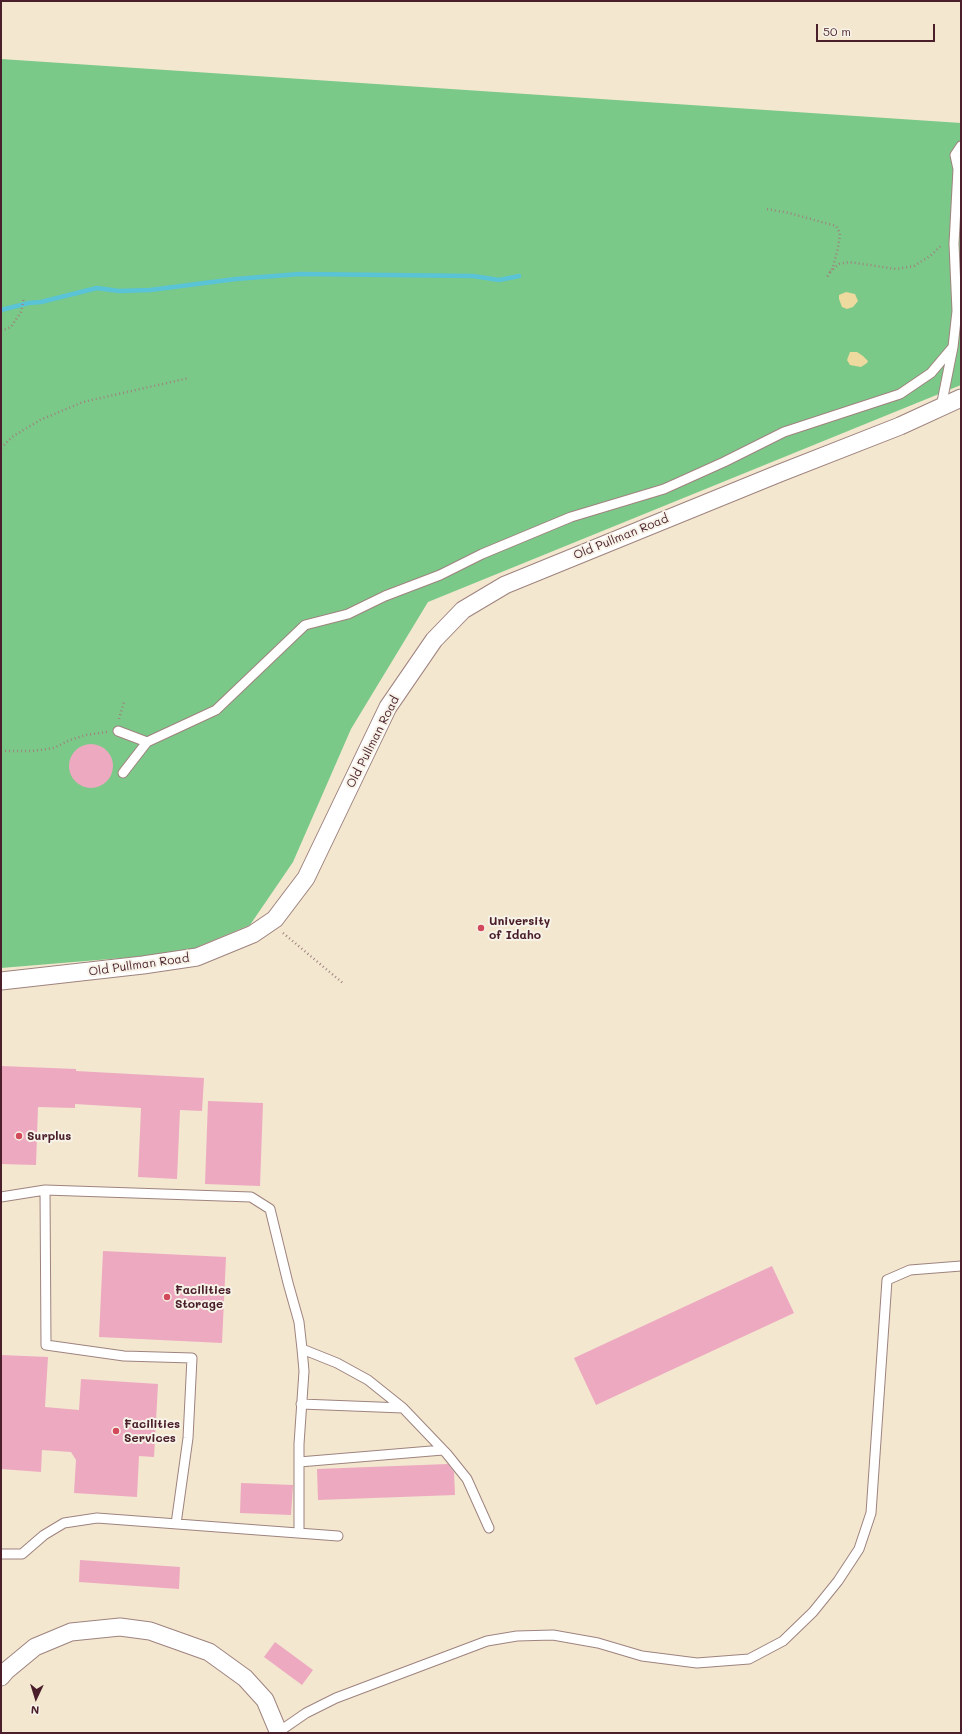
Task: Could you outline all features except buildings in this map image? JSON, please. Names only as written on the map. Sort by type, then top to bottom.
[{"type":"street","name":"Old Pullman Road","points":[[1,982],[197,957],[253,934],[275,919],[306,878],[388,707],[434,640],[464,610],[504,585],[900,426],[961,398]]},
{"type":"street","points":[[1,1677],[35,1647],[71,1632],[120,1627],[150,1631],[209,1652],[245,1678],[264,1700],[277,1732]]},
{"type":"lane","points":[[941,407],[953,347],[957,311],[954,244],[958,170],[955,156],[961,146]]},
{"type":"lane","points":[[123,773],[148,742],[216,710],[305,625],[348,614],[385,596],[440,575],[482,554],[571,517],[664,489],[724,462],[784,432],[900,394],[931,373],[953,347]]},
{"type":"lane","points":[[118,731],[148,742]]},
{"type":"lane","points":[[1,1197],[45,1190],[251,1197],[270,1209],[288,1284],[299,1322],[304,1371],[299,1462],[299,1533]]},
{"type":"lane","points":[[45,1190],[46,1345],[124,1356],[192,1358],[188,1438],[176,1524]]},
{"type":"lane","points":[[277,1732],[306,1713],[336,1698],[487,1641],[517,1636],[553,1635],[598,1643],[642,1656],[697,1663],[749,1659],[783,1641],[813,1612],[838,1581],[859,1549],[871,1513],[887,1280],[910,1270],[961,1266]]},
{"type":"lane","points":[[302,1349],[337,1363],[368,1380],[403,1408],[443,1450],[467,1479],[489,1528]]},
{"type":"lane","points":[[301,1404],[403,1408]]},
{"type":"lane","points":[[299,1462],[443,1450]]},
{"type":"lane","points":[[1,1554],[22,1554],[44,1535],[64,1523],[97,1518],[338,1536]]},
{"type":"path","points":[[767,209],[790,213],[836,226],[840,233],[833,267],[826,280]]},
{"type":"path","points":[[830,272],[839,264],[849,262],[896,269],[914,266],[930,256],[956,229]]},
{"type":"path","points":[[1,331],[10,327],[21,312],[24,297]]},
{"type":"path","points":[[1,448],[12,437],[40,420],[83,402],[189,378]]},
{"type":"path","points":[[1,751],[33,751],[54,748],[70,740],[86,735],[118,731],[119,718],[124,702]]},
{"type":"path","points":[[270,923],[296,942],[344,984]]},
{"type":"green space","points":[[1,59],[961,123],[961,385],[428,602],[351,729],[293,862],[250,925],[183,953],[1,968]]},
{"type":"sand","points":[[846,292],[855,294],[858,301],[853,307],[847,309],[842,307],[839,299],[839,295]]},
{"type":"sand","points":[[850,352],[857,352],[868,361],[867,363],[861,367],[850,365],[847,360]]},
{"type":"waterway","points":[[1,310],[97,288],[119,291],[150,290],[236,279],[300,274],[473,276],[499,280],[519,276]]},
{"type":"place","name":"University of Idaho","points":[[481,928]]},
{"type":"place","name":"Surplus","points":[[19,1136]]},
{"type":"place","name":"Facilities Storage","points":[[167,1297]]},
{"type":"place","name":"Facilities Services","points":[[116,1431]]}]
